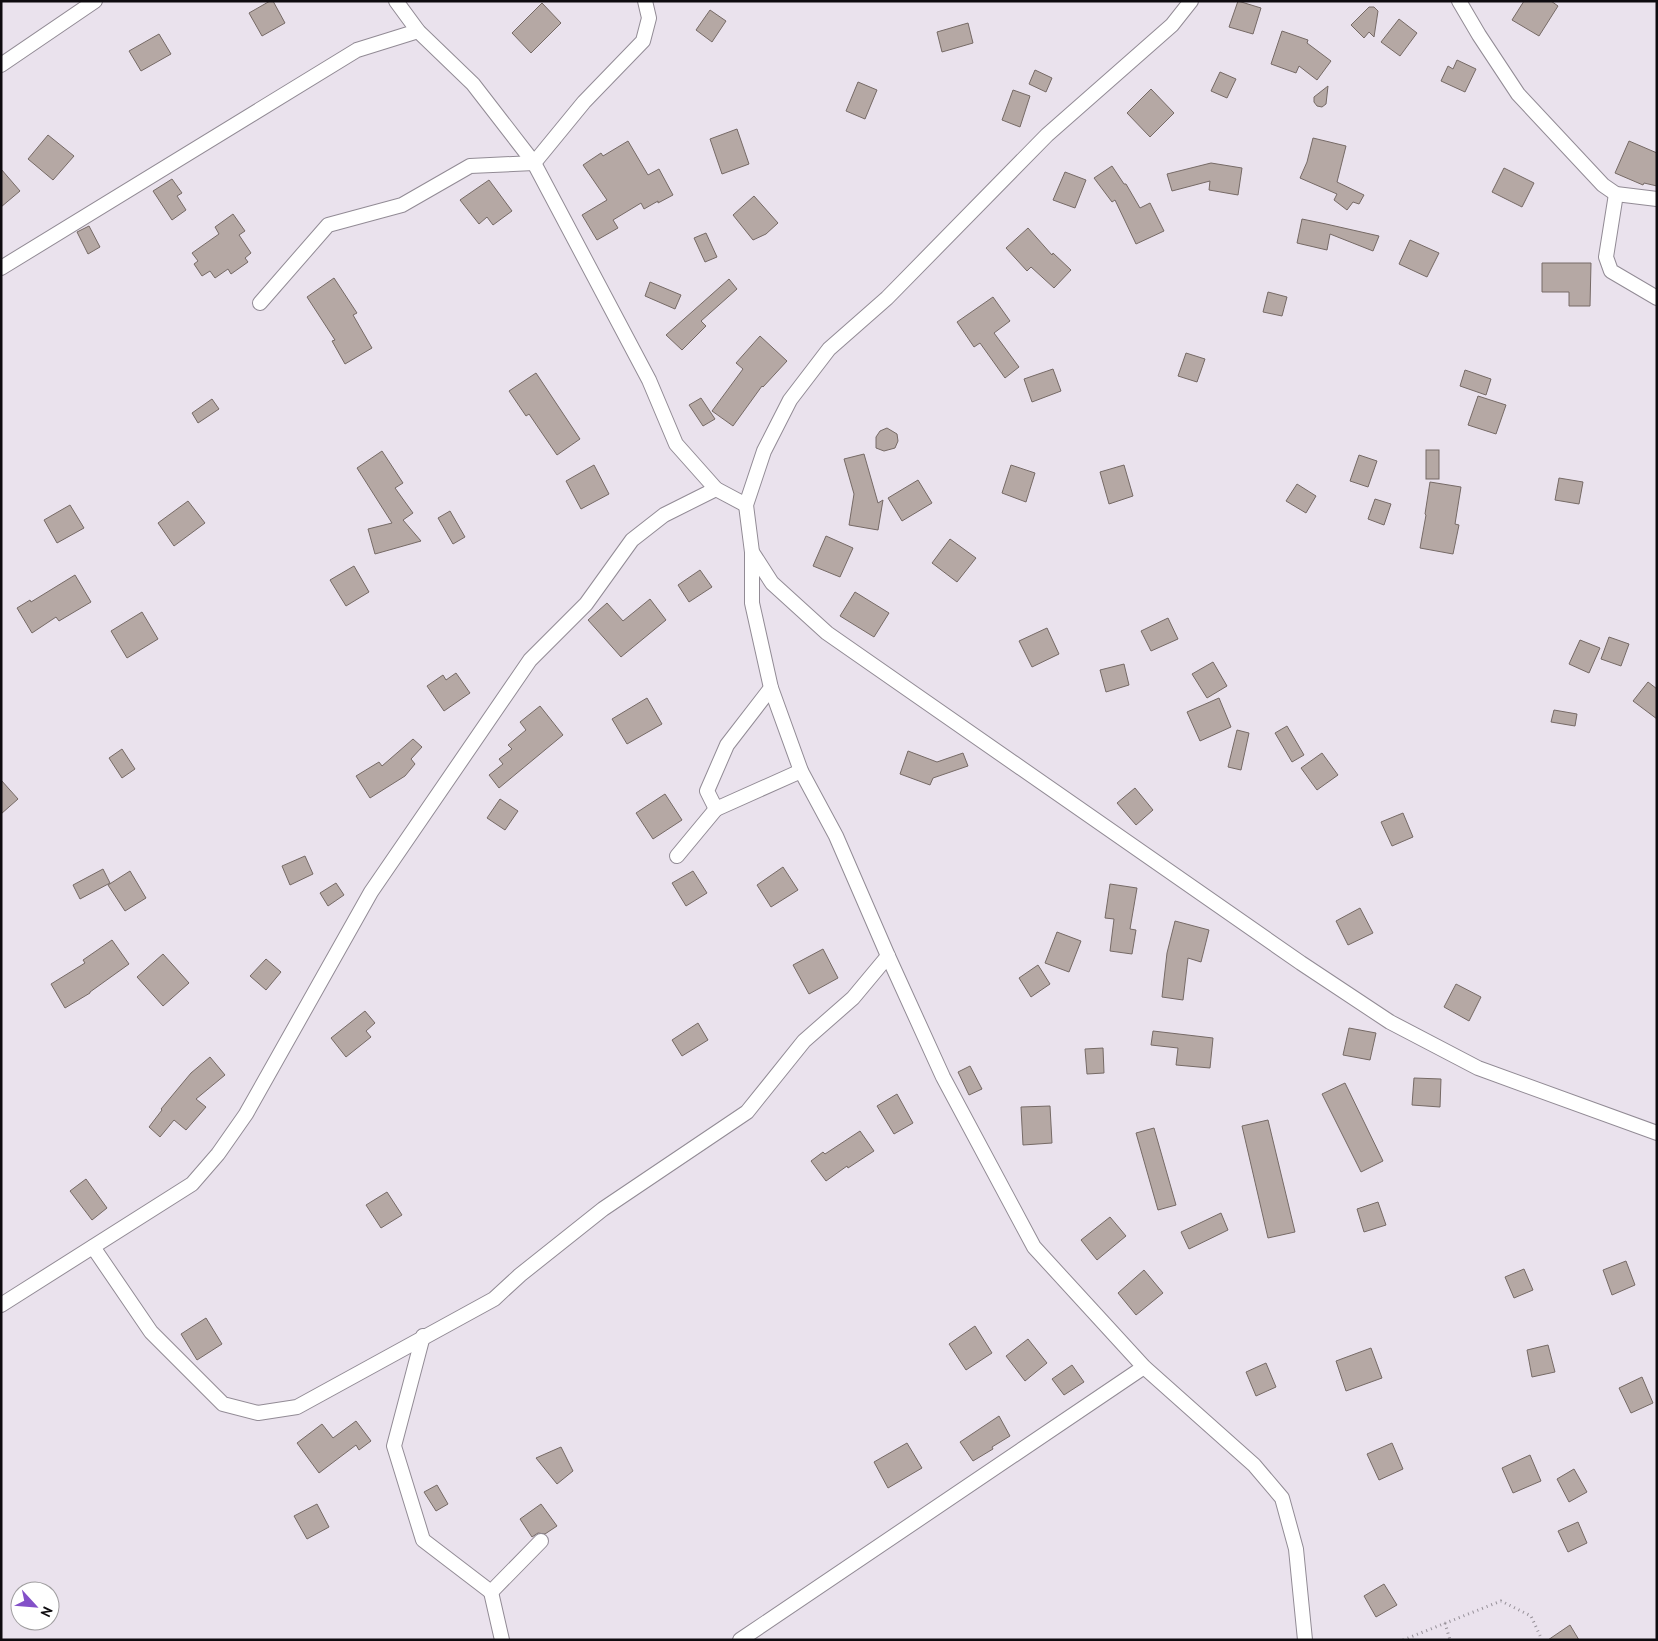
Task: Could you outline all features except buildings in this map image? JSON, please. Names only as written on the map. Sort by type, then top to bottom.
[{"type":"street","points":[[1,65],[95,1]]},
{"type":"street","points":[[396,1],[418,31],[473,84],[534,163],[649,380],[676,444],[716,489],[746,505]]},
{"type":"street","points":[[260,303],[328,225],[402,205],[470,166],[534,163],[584,102],[642,41],[649,18],[645,1]]},
{"type":"street","points":[[1190,1],[1172,25],[1047,135],[887,298],[829,349],[790,400],[764,451],[746,505],[752,552],[752,604],[771,688],[801,771],[836,836],[943,1077],[1034,1247],[1144,1367],[1254,1465],[1282,1498],[1296,1549],[1305,1640]]},
{"type":"street","points":[[1459,1],[1479,36],[1518,94],[1603,185],[1616,194],[1657,199]]},
{"type":"street","points":[[1,268],[357,50],[418,31]]},
{"type":"street","points":[[1616,194],[1606,257],[1611,271],[1657,298]]},
{"type":"street","points":[[1,1305],[192,1184],[218,1154],[246,1114],[371,892],[530,660],[586,604],[632,540],[664,515],[716,489]]},
{"type":"street","points":[[752,552],[772,583],[827,633],[1301,963],[1390,1022],[1478,1068],[1656,1133]]},
{"type":"street","points":[[716,809],[708,791],[727,745],[771,688]]},
{"type":"street","points":[[677,856],[716,809],[801,771]]},
{"type":"street","points":[[93,1247],[150,1332],[223,1404],[258,1413],[297,1407],[423,1336],[494,1299],[520,1274],[603,1209],[747,1112],[804,1041],[853,998],[888,956]]},
{"type":"street","points":[[423,1336],[394,1446],[423,1540],[491,1592],[502,1640]]},
{"type":"street","points":[[740,1640],[1144,1367]]},
{"type":"street","points":[[491,1592],[541,1541]]},
{"type":"path","points":[[1403,1640],[1501,1601],[1532,1616],[1542,1640]]},
{"type":"path","points":[[1445,1623],[1450,1640]]}]
